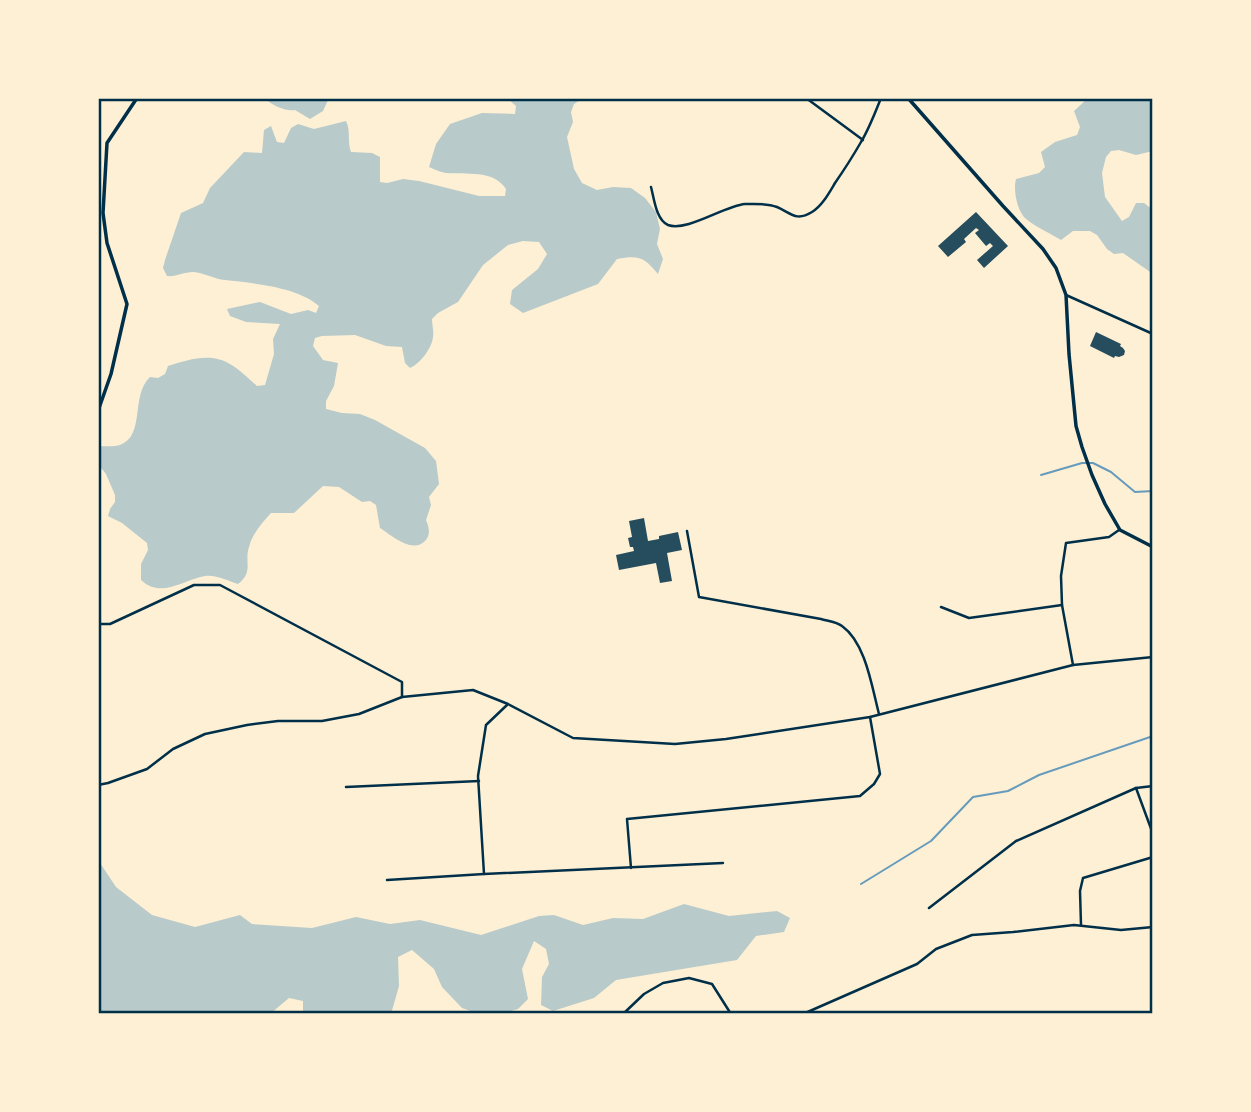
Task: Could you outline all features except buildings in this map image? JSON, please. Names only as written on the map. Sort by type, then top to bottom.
[{"type":"street","points":[[98,411],[111,373],[127,304],[107,243],[103,213],[107,143],[137,98]]},
{"type":"street","points":[[806,98],[863,140]]},
{"type":"street","points":[[651,187],[660,216],[664,223],[671,226],[699,220],[732,206],[745,204],[765,204],[778,207],[797,217],[805,216],[815,211],[826,197],[863,140],[881,98]]},
{"type":"street","points":[[908,98],[1043,249],[1056,268],[1066,295],[1076,426],[1082,447],[1092,475],[1120,530],[1153,547]]},
{"type":"street","points":[[1066,295],[1153,334]]},
{"type":"street","points":[[1073,665],[1062,605],[1061,576],[1066,543],[1109,537],[1120,530]]},
{"type":"street","points":[[687,531],[698,597],[841,625],[860,649],[879,714]]},
{"type":"street","points":[[98,624],[110,624],[194,585],[220,585],[402,682],[402,696]]},
{"type":"street","points":[[941,607],[969,618],[1062,605]]},
{"type":"street","points":[[98,785],[147,769],[173,749],[205,734],[247,725],[278,721],[322,721],[359,714],[402,696],[473,690],[508,704],[573,738],[675,744],[870,717],[1073,665],[1153,656]]},
{"type":"street","points":[[484,874],[479,781],[486,725],[508,704]]},
{"type":"street","points":[[631,868],[627,819],[860,796],[874,784],[880,774],[870,717]]},
{"type":"street","points":[[345,787],[479,781]]},
{"type":"street","points":[[929,908],[1016,841],[1136,788],[1153,786]]},
{"type":"street","points":[[1136,788],[1153,834]]},
{"type":"street","points":[[1081,925],[1080,891],[1083,878],[1153,858]]},
{"type":"street","points":[[387,880],[723,863]]},
{"type":"street","points":[[803,1014],[917,964],[936,949],[972,935],[1074,925],[1121,930],[1153,927]]},
{"type":"street","points":[[624,1014],[644,994],[663,983],[689,978],[712,985],[731,1014]]},
{"type":"shaded area","points":[[265,98],[329,98],[323,111],[310,119],[295,110],[275,105]]},
{"type":"shaded area","points":[[507,98],[584,98],[574,104],[571,112],[573,122],[567,137],[574,169],[582,183],[597,190],[631,188],[645,198],[656,212],[660,229],[657,244],[663,259],[658,274],[640,259],[617,259],[598,284],[523,313],[510,304],[512,290],[538,269],[547,254],[539,242],[523,241],[508,245],[483,265],[458,302],[432,319],[433,335],[428,351],[410,368],[405,363],[402,347],[386,346],[355,335],[315,338],[313,346],[323,360],[338,363],[326,409],[360,414],[375,420],[425,448],[436,461],[439,484],[429,497],[431,505],[426,520],[429,531],[427,539],[414,545],[402,542],[380,528],[376,505],[370,501],[362,502],[339,487],[323,486],[294,513],[271,513],[250,542],[246,575],[238,584],[209,576],[172,587],[156,588],[141,580],[141,564],[148,550],[147,543],[122,523],[108,516],[115,502],[115,495],[106,474],[98,464],[98,446],[118,446],[128,440],[136,424],[144,385],[150,377],[158,378],[165,374],[168,366],[199,358],[215,358],[233,366],[257,386],[265,385],[274,354],[273,339],[280,324],[246,322],[230,316],[227,309],[260,302],[291,314],[308,310],[316,313],[319,306],[299,294],[274,287],[193,272],[167,276],[163,268],[181,213],[203,203],[210,188],[244,152],[262,153],[264,130],[271,126],[277,142],[284,143],[291,128],[298,124],[314,129],[346,121],[351,152],[372,153],[380,157],[380,182],[403,179],[479,196],[505,196],[506,189],[494,178],[479,174],[446,173],[429,167],[436,144],[450,124],[482,113],[515,114],[516,106]]},
{"type":"shaded area","points":[[1088,98],[1153,98],[1153,151],[1136,155],[1119,150],[1111,151],[1106,157],[1102,173],[1105,197],[1122,221],[1129,217],[1136,203],[1144,203],[1153,210],[1153,274],[1123,253],[1114,254],[1090,231],[1073,231],[1061,240],[1029,221],[1022,214],[1016,200],[1016,179],[1039,173],[1045,167],[1041,152],[1055,142],[1077,135],[1080,127],[1074,111]]},
{"type":"shaded area","points":[[98,860],[116,887],[152,915],[195,927],[240,915],[252,924],[312,928],[356,917],[390,924],[420,920],[481,935],[539,916],[554,915],[583,925],[613,918],[643,919],[684,904],[729,916],[777,911],[790,918],[784,932],[756,936],[737,960],[616,980],[594,998],[553,1011],[541,1005],[542,977],[549,964],[546,949],[534,941],[522,969],[528,999],[518,1009],[504,1013],[476,1013],[462,1008],[442,987],[434,969],[412,950],[398,957],[399,986],[391,1014],[303,1014],[303,1001],[289,998],[270,1014],[98,1014]]},
{"type":"waterway","points":[[1041,475],[1082,463],[1093,463],[1111,472],[1135,492],[1153,491]]},
{"type":"waterway","points":[[861,884],[931,841],[973,797],[1008,791],[1039,775],[1153,736]]}]
